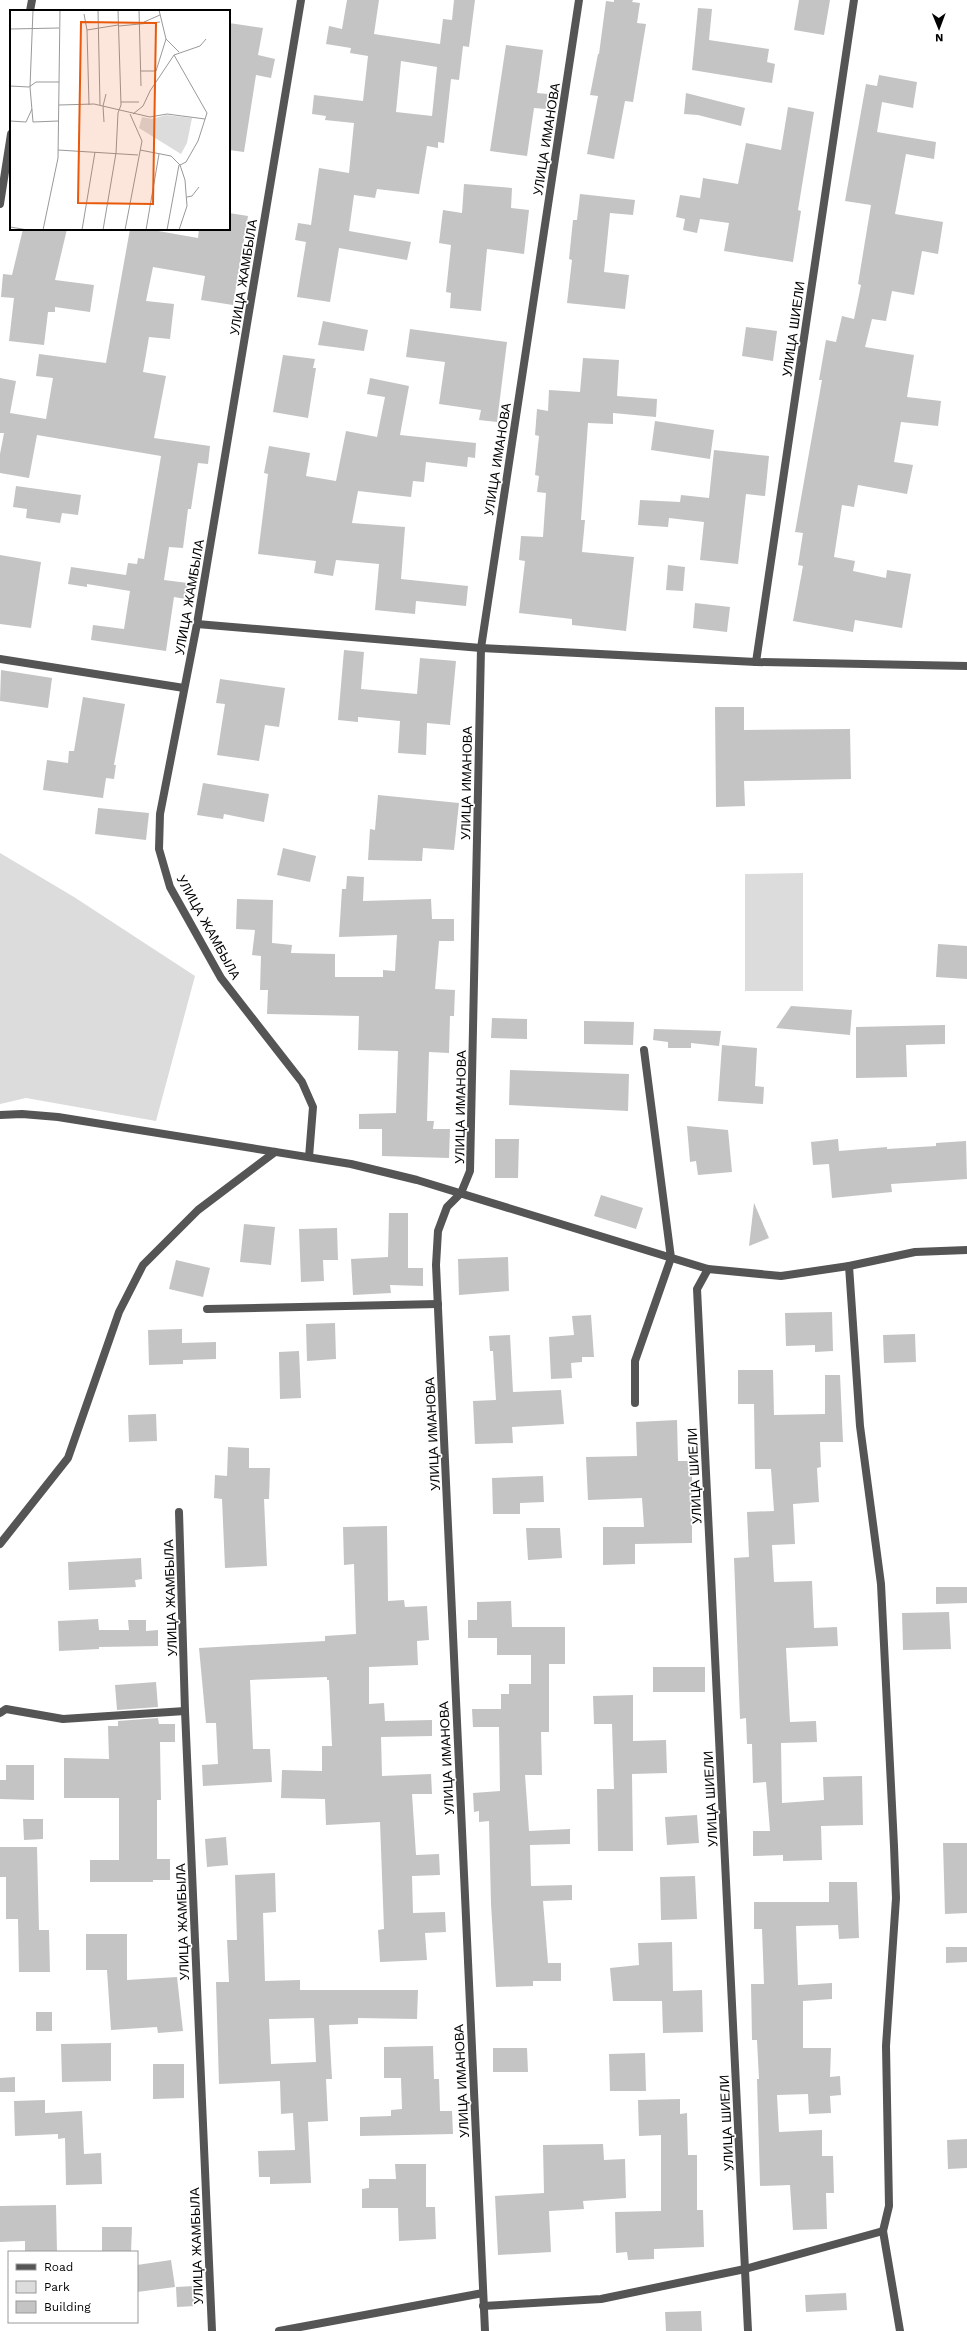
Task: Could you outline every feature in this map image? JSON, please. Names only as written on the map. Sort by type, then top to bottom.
[{"type":"street","points":[[30,10],[32,0]]},
{"type":"street","name":"УЛИЦА ЖАМБЫЛА","points":[[301,0],[197,624],[160,814],[159,849],[170,887],[221,978],[302,1082],[312,1107],[309,1157]]},
{"type":"street","name":"УЛИЦА ИМАНОВА","points":[[484,2331],[436,1265],[438,1231],[446,1207],[460,1193],[470,1171],[481,648],[579,0]]},
{"type":"street","name":"УЛИЦА ШИЕЛИ","points":[[756,662],[854,0]]},
{"type":"street","points":[[0,204],[10,140]]},
{"type":"street","points":[[197,624],[481,648],[756,662],[967,666]]},
{"type":"street","points":[[0,659],[184,688]]},
{"type":"street","points":[[635,1403],[635,1361],[671,1258],[644,1050]]},
{"type":"street","points":[[0,1115],[22,1114],[58,1117],[352,1164],[417,1180],[708,1269],[781,1276],[849,1266],[915,1252],[967,1250]]},
{"type":"street","points":[[0,1544],[68,1458],[118,1312],[142,1265],[198,1210],[275,1152]]},
{"type":"street","points":[[849,1266],[860,1426],[881,1584],[896,1898],[886,2046],[889,2206],[884,2231],[900,2331]]},
{"type":"street","name":"УЛИЦА ШИЕЛИ","points":[[708,1269],[697,1288],[748,2331]]},
{"type":"street","points":[[207,1309],[438,1304]]},
{"type":"street","name":"УЛИЦА ЖАМБЫЛА","points":[[179,1512],[185,1711],[212,2331]]},
{"type":"street","points":[[0,1713],[6,1709],[63,1719],[185,1711]]},
{"type":"street","points":[[483,2306],[601,2300],[745,2269],[884,2231]]},
{"type":"street","points":[[279,2331],[483,2293]]},
{"type":"green space","points":[[0,853],[74,897],[195,976],[156,1121],[26,1098],[0,1104]]},
{"type":"green space","points":[[803,873],[803,991],[745,991],[745,874]]},
{"type":"building","points":[[347,0],[379,0],[374,34],[440,44],[443,19],[452,20],[454,0],[475,0],[469,47],[463,46],[459,80],[451,79],[444,143],[438,142],[438,148],[427,146],[419,194],[377,189],[375,198],[354,195],[349,231],[411,242],[407,260],[339,248],[330,302],[297,297],[306,242],[295,240],[298,223],[311,225],[319,168],[349,173],[354,123],[325,120],[326,116],[312,114],[314,95],[363,101],[368,56],[350,53],[351,48],[326,44],[329,26],[342,29]],"holes":[[[401,61],[437,67],[432,116],[396,112]]]},
{"type":"building","points":[[614,0],[633,0],[632,2],[640,3],[637,23],[646,24],[633,102],[625,101],[614,159],[587,154],[598,96],[590,95],[599,54],[606,1],[614,2]]},
{"type":"building","points":[[799,0],[830,0],[824,35],[794,30]]},
{"type":"building","points":[[698,8],[712,9],[709,40],[769,49],[767,62],[775,64],[772,83],[692,70]]},
{"type":"building","points":[[230,23],[263,28],[258,55],[275,59],[271,78],[256,75],[244,152],[230,150]]},
{"type":"building","points":[[506,45],[543,50],[537,93],[548,94],[546,109],[534,108],[527,156],[490,151]]},
{"type":"building","points":[[879,75],[917,82],[913,108],[882,102],[877,132],[936,142],[934,159],[906,154],[895,214],[943,222],[938,254],[922,251],[914,295],[892,291],[886,321],[872,319],[865,347],[914,355],[907,397],[941,401],[938,426],[901,422],[894,462],[913,465],[907,494],[858,485],[854,507],[842,505],[834,557],[855,561],[853,571],[886,578],[887,570],[911,574],[902,628],[855,620],[853,632],[793,621],[803,566],[798,565],[803,533],[795,532],[822,380],[819,380],[826,340],[836,342],[842,316],[854,319],[861,285],[858,284],[871,205],[845,201],[866,84],[877,86]]},
{"type":"building","points":[[686,93],[745,108],[741,126],[698,115],[684,114]]},
{"type":"building","points":[[788,107],[814,112],[798,210],[801,211],[793,262],[724,251],[729,223],[700,219],[697,233],[683,230],[685,219],[676,217],[680,195],[700,198],[703,178],[738,184],[746,143],[781,150]]},
{"type":"building","points":[[464,184],[512,188],[511,208],[529,210],[524,254],[487,249],[481,311],[450,308],[451,293],[446,292],[451,245],[439,243],[443,210],[462,213]]},
{"type":"building","points":[[580,194],[635,200],[633,215],[610,213],[604,272],[629,275],[625,309],[567,303],[572,260],[569,259],[573,220],[577,220]]},
{"type":"building","points":[[230,213],[248,216],[233,305],[201,300],[205,276],[153,267],[146,301],[174,304],[170,339],[149,337],[143,372],[166,376],[154,438],[210,446],[208,464],[198,463],[191,509],[188,509],[183,548],[169,547],[164,580],[188,583],[186,599],[174,597],[166,651],[91,640],[93,625],[124,629],[130,591],[87,584],[87,587],[68,584],[71,567],[126,575],[128,563],[137,564],[138,558],[144,559],[161,456],[37,435],[29,478],[0,473],[0,454],[4,433],[0,433],[0,378],[16,381],[10,413],[46,419],[53,378],[36,376],[39,354],[106,363],[130,230],[153,230],[198,238],[199,230],[230,230]]},
{"type":"building","points":[[23,230],[67,230],[55,280],[94,285],[90,312],[55,307],[55,312],[48,312],[44,345],[9,341],[14,298],[1,297],[3,274],[12,275]]},
{"type":"building","points":[[323,321],[368,330],[364,351],[318,345]]},
{"type":"building","points":[[746,327],[777,331],[773,361],[742,356]]},
{"type":"building","points":[[410,329],[507,342],[497,422],[479,420],[481,410],[439,404],[445,362],[406,357]]},
{"type":"building","points":[[283,355],[315,359],[313,368],[316,368],[308,418],[273,412]]},
{"type":"building","points":[[583,358],[619,360],[617,396],[657,399],[656,417],[613,413],[613,424],[588,423],[581,520],[585,520],[582,552],[634,557],[626,631],[572,625],[572,619],[519,613],[525,561],[519,560],[521,536],[543,537],[546,493],[537,492],[539,476],[535,475],[539,436],[535,435],[537,409],[548,411],[549,390],[580,392]]},
{"type":"building","points":[[370,378],[409,386],[400,435],[476,443],[475,458],[468,457],[467,467],[426,462],[424,482],[413,481],[411,497],[358,491],[352,523],[405,527],[401,579],[468,586],[466,606],[416,601],[415,614],[375,610],[379,564],[336,560],[333,576],[314,573],[316,561],[258,554],[268,474],[264,473],[269,446],[310,453],[306,476],[336,481],[346,431],[377,437],[385,397],[367,394]]},
{"type":"building","points":[[655,421],[714,430],[710,459],[651,450]]},
{"type":"building","points":[[714,450],[769,456],[765,496],[746,494],[738,564],[700,560],[704,522],[669,518],[668,527],[638,525],[640,500],[680,502],[681,495],[709,498]]},
{"type":"building","points":[[16,486],[81,495],[78,515],[62,513],[60,523],[26,518],[27,509],[13,507]]},
{"type":"building","points":[[0,555],[41,562],[31,628],[0,624]]},
{"type":"building","points":[[668,565],[685,567],[683,591],[666,590]]},
{"type":"building","points":[[695,603],[730,607],[727,632],[693,628]]},
{"type":"building","points":[[344,650],[364,652],[361,689],[417,694],[420,658],[456,661],[450,725],[427,723],[426,755],[398,753],[400,721],[358,717],[358,722],[338,720]]},
{"type":"building","points":[[1,670],[52,678],[48,708],[0,701]]},
{"type":"building","points":[[220,679],[285,688],[279,727],[265,725],[259,761],[217,755],[225,704],[216,703]]},
{"type":"building","points":[[83,697],[125,704],[114,765],[116,765],[114,779],[106,778],[103,798],[43,790],[47,760],[68,763],[69,751],[74,751]]},
{"type":"building","points":[[715,707],[744,707],[744,730],[850,729],[851,779],[744,781],[745,806],[716,807]]},
{"type":"building","points":[[203,783],[269,794],[264,822],[224,814],[223,819],[197,815]]},
{"type":"building","points":[[378,795],[459,803],[454,850],[423,848],[422,861],[368,860],[370,829],[375,830]]},
{"type":"building","points":[[98,808],[149,813],[146,840],[95,834]]},
{"type":"building","points":[[283,848],[316,856],[310,882],[277,875]]},
{"type":"building","points":[[347,876],[364,877],[363,901],[431,899],[432,919],[454,919],[454,941],[439,941],[435,989],[455,990],[454,1016],[450,1016],[449,1053],[429,1052],[427,1121],[434,1121],[433,1129],[450,1129],[449,1158],[382,1156],[382,1129],[359,1129],[359,1114],[396,1113],[398,1051],[358,1050],[359,1016],[267,1014],[268,990],[260,990],[261,956],[252,955],[255,930],[236,929],[237,899],[273,900],[272,943],[292,945],[291,953],[335,954],[335,977],[383,977],[383,970],[395,971],[397,935],[339,937],[342,889],[346,889]]},
{"type":"building","points":[[938,944],[967,946],[967,979],[936,977]]},
{"type":"building","points":[[791,1006],[852,1010],[850,1035],[776,1028]]},
{"type":"building","points":[[492,1018],[527,1019],[527,1039],[491,1038]]},
{"type":"building","points":[[584,1021],[634,1022],[633,1045],[584,1044]]},
{"type":"building","points":[[945,1025],[945,1044],[906,1045],[907,1077],[856,1078],[856,1027]]},
{"type":"building","points":[[654,1029],[721,1031],[719,1046],[691,1043],[691,1048],[668,1048],[668,1042],[653,1040]]},
{"type":"building","points":[[722,1045],[757,1048],[755,1086],[764,1087],[763,1104],[718,1101]]},
{"type":"building","points":[[510,1070],[629,1074],[628,1111],[509,1105]]},
{"type":"building","points":[[687,1126],[728,1130],[732,1172],[698,1175],[696,1161],[690,1162]]},
{"type":"building","points":[[495,1139],[519,1139],[518,1178],[495,1178]]},
{"type":"building","points":[[838,1139],[839,1151],[887,1147],[887,1149],[936,1146],[936,1143],[966,1141],[967,1179],[891,1184],[892,1192],[832,1198],[829,1164],[813,1165],[811,1142]]},
{"type":"building","points":[[601,1195],[643,1208],[636,1229],[594,1216]]},
{"type":"building","points":[[754,1203],[769,1238],[749,1246]]},
{"type":"building","points":[[389,1213],[408,1213],[408,1268],[423,1268],[423,1286],[390,1285],[391,1293],[353,1295],[351,1259],[388,1257]]},
{"type":"building","points":[[244,1224],[275,1227],[271,1265],[240,1262]]},
{"type":"building","points":[[337,1228],[338,1260],[323,1260],[324,1281],[301,1282],[299,1229]]},
{"type":"building","points":[[508,1257],[509,1291],[459,1295],[458,1259]]},
{"type":"building","points":[[176,1260],[210,1268],[203,1297],[169,1289]]},
{"type":"building","points":[[832,1312],[833,1351],[815,1352],[815,1345],[786,1346],[785,1313]]},
{"type":"building","points":[[591,1315],[594,1357],[582,1357],[582,1362],[571,1363],[572,1378],[551,1379],[549,1337],[574,1335],[572,1316]]},
{"type":"building","points":[[335,1323],[336,1359],[307,1361],[306,1324]]},
{"type":"building","points":[[182,1329],[182,1343],[216,1342],[216,1359],[183,1360],[183,1364],[149,1365],[148,1330]]},
{"type":"building","points":[[915,1334],[916,1362],[884,1363],[883,1335]]},
{"type":"building","points":[[510,1335],[513,1392],[561,1390],[564,1424],[512,1427],[513,1443],[475,1444],[473,1401],[496,1400],[493,1351],[490,1351],[489,1336]]},
{"type":"building","points":[[299,1351],[301,1398],[280,1399],[279,1352]]},
{"type":"building","points":[[738,1370],[773,1370],[774,1415],[825,1414],[825,1375],[840,1375],[843,1442],[820,1442],[821,1467],[817,1468],[819,1502],[793,1504],[795,1544],[772,1545],[774,1582],[812,1581],[814,1628],[837,1627],[838,1646],[786,1648],[790,1722],[816,1721],[817,1742],[781,1743],[782,1803],[824,1800],[823,1777],[862,1776],[863,1825],[821,1826],[822,1860],[783,1861],[783,1855],[753,1856],[753,1831],[770,1831],[766,1782],[753,1783],[752,1744],[747,1744],[746,1718],[740,1719],[734,1558],[749,1557],[747,1512],[774,1511],[771,1469],[755,1469],[754,1404],[738,1404]]},
{"type":"building","points":[[156,1414],[157,1441],[129,1442],[128,1415]]},
{"type":"building","points":[[677,1420],[678,1461],[692,1461],[692,1543],[635,1544],[635,1564],[603,1565],[603,1527],[644,1527],[642,1498],[588,1500],[586,1457],[637,1456],[636,1422]]},
{"type":"building","points":[[228,1447],[249,1448],[249,1468],[270,1468],[269,1499],[264,1499],[267,1566],[225,1568],[222,1499],[214,1498],[215,1475],[227,1476]]},
{"type":"building","points":[[543,1476],[544,1502],[520,1503],[520,1514],[493,1514],[492,1478]]},
{"type":"building","points":[[387,1526],[388,1601],[404,1600],[405,1607],[427,1606],[429,1640],[417,1641],[418,1665],[369,1667],[369,1704],[384,1703],[385,1721],[432,1720],[432,1736],[381,1737],[382,1776],[431,1774],[432,1794],[412,1794],[416,1855],[439,1854],[440,1875],[412,1876],[413,1913],[445,1912],[446,1932],[425,1933],[427,1960],[380,1962],[378,1930],[384,1929],[380,1822],[326,1825],[325,1799],[281,1798],[282,1770],[322,1771],[322,1746],[332,1746],[329,1680],[327,1680],[327,1677],[250,1680],[253,1749],[270,1749],[272,1782],[203,1786],[202,1765],[218,1764],[216,1723],[206,1723],[199,1648],[325,1641],[325,1636],[356,1634],[354,1564],[344,1565],[343,1527]]},
{"type":"building","points":[[526,1528],[560,1528],[562,1558],[528,1560]]},
{"type":"building","points":[[141,1558],[142,1579],[135,1580],[136,1587],[69,1590],[68,1562]]},
{"type":"building","points":[[936,1587],[967,1587],[967,1603],[936,1604]]},
{"type":"building","points":[[511,1601],[512,1627],[565,1627],[565,1664],[549,1664],[549,1732],[541,1732],[542,1775],[525,1775],[529,1831],[570,1829],[570,1844],[530,1845],[531,1886],[572,1885],[572,1900],[543,1901],[548,1963],[561,1963],[561,1981],[533,1981],[533,1986],[496,1987],[491,1904],[489,1821],[479,1822],[479,1811],[474,1812],[473,1793],[500,1791],[499,1727],[473,1727],[472,1709],[501,1709],[501,1694],[509,1694],[509,1684],[531,1684],[531,1655],[497,1655],[497,1638],[468,1638],[468,1620],[477,1620],[477,1602]]},
{"type":"building","points":[[949,1612],[951,1649],[903,1650],[902,1613]]},
{"type":"building","points":[[98,1619],[99,1630],[129,1630],[128,1620],[146,1620],[146,1631],[158,1630],[158,1646],[99,1647],[99,1649],[59,1651],[58,1621]]},
{"type":"building","points":[[653,1667],[705,1667],[705,1692],[653,1692]]},
{"type":"building","points":[[156,1682],[158,1707],[117,1710],[115,1685]]},
{"type":"building","points":[[633,1695],[633,1741],[666,1740],[667,1773],[632,1774],[633,1851],[598,1851],[597,1789],[614,1789],[612,1724],[594,1724],[593,1696]]},
{"type":"building","points":[[158,1718],[159,1724],[175,1724],[175,1742],[160,1742],[161,1800],[157,1800],[157,1859],[170,1859],[170,1880],[153,1880],[153,1882],[90,1882],[90,1860],[119,1860],[119,1798],[64,1798],[64,1758],[109,1759],[108,1726],[118,1726],[118,1721]]},
{"type":"building","points":[[6,1765],[34,1765],[34,1800],[0,1799],[0,1780],[6,1780]]},
{"type":"building","points":[[697,1815],[699,1843],[667,1845],[665,1817]]},
{"type":"building","points":[[23,1819],[43,1819],[43,1839],[24,1840]]},
{"type":"building","points":[[226,1837],[228,1865],[207,1867],[205,1839]]},
{"type":"building","points":[[943,1843],[967,1843],[967,1913],[945,1914]]},
{"type":"building","points":[[0,1847],[37,1847],[39,1930],[49,1930],[50,1972],[19,1972],[18,1919],[6,1919],[6,1877],[0,1877]]},
{"type":"building","points":[[275,1873],[276,1912],[263,1913],[265,1981],[300,1980],[300,1990],[418,1990],[417,2019],[358,2018],[358,2024],[329,2025],[332,2079],[326,2079],[328,2121],[308,2122],[311,2183],[270,2184],[270,2177],[259,2177],[258,2151],[295,2150],[293,2113],[281,2114],[280,2081],[219,2084],[216,1982],[229,1982],[227,1940],[237,1940],[235,1875]],"holes":[[[314,2018],[316,2062],[271,2064],[269,2019]]]},
{"type":"building","points":[[695,1876],[697,1919],[661,1920],[660,1877]]},
{"type":"building","points":[[829,1882],[857,1882],[859,1938],[839,1939],[838,1925],[796,1926],[798,1985],[832,1983],[832,1999],[803,2001],[803,2048],[831,2048],[830,2077],[840,2076],[841,2095],[830,2096],[831,2113],[809,2114],[808,2094],[777,2095],[779,2132],[822,2130],[822,2156],[833,2156],[834,2193],[826,2193],[827,2229],[793,2230],[790,2185],[760,2186],[757,2079],[759,2079],[757,2040],[752,2040],[751,1984],[764,1984],[762,1929],[754,1929],[754,1902],[829,1902]]},
{"type":"building","points":[[86,1934],[127,1934],[127,1980],[177,1977],[183,2031],[158,2033],[157,2027],[111,2030],[107,1970],[86,1970]]},
{"type":"building","points":[[672,1942],[673,1991],[702,1990],[703,2032],[663,2033],[662,2001],[613,2001],[610,1968],[639,1965],[638,1943]]},
{"type":"building","points":[[946,1947],[967,1947],[967,1962],[946,1963]]},
{"type":"building","points":[[36,2012],[52,2012],[52,2031],[36,2031]]},
{"type":"building","points":[[111,2043],[111,2081],[62,2082],[61,2044]]},
{"type":"building","points":[[433,2046],[434,2079],[439,2079],[440,2111],[452,2111],[453,2134],[360,2136],[360,2117],[391,2116],[391,2110],[402,2109],[401,2078],[384,2078],[384,2047]]},
{"type":"building","points":[[493,2048],[527,2048],[528,2072],[493,2072]]},
{"type":"building","points":[[645,2053],[646,2091],[610,2091],[609,2054]]},
{"type":"building","points":[[153,2064],[184,2064],[184,2098],[153,2099]]},
{"type":"building","points":[[15,2077],[15,2092],[0,2092],[0,2078]]},
{"type":"building","points":[[680,2099],[680,2114],[687,2113],[688,2155],[697,2155],[697,2210],[703,2210],[704,2247],[654,2249],[654,2259],[628,2260],[627,2252],[616,2253],[615,2212],[661,2211],[661,2135],[639,2136],[638,2100]]},
{"type":"building","points":[[45,2100],[45,2113],[82,2111],[84,2154],[101,2153],[102,2184],[66,2185],[65,2138],[58,2139],[58,2134],[15,2136],[14,2101]]},
{"type":"building","points":[[967,2139],[967,2168],[948,2169],[947,2140]]},
{"type":"building","points":[[603,2144],[604,2160],[625,2159],[626,2198],[583,2201],[584,2209],[549,2211],[551,2252],[498,2255],[495,2196],[544,2193],[543,2145]]},
{"type":"building","points":[[395,2164],[426,2164],[426,2207],[435,2207],[436,2239],[399,2241],[398,2208],[362,2208],[362,2189],[369,2188],[369,2179],[396,2179]]},
{"type":"building","points":[[56,2205],[57,2251],[25,2251],[25,2241],[0,2242],[0,2206]]},
{"type":"building","points":[[102,2227],[132,2227],[131,2251],[102,2251]]},
{"type":"building","points":[[171,2260],[175,2287],[138,2292],[138,2265]]},
{"type":"building","points":[[194,2286],[195,2306],[177,2307],[176,2287]]},
{"type":"building","points":[[846,2293],[847,2310],[806,2312],[805,2295]]},
{"type":"building","points":[[701,2311],[702,2331],[666,2331],[665,2312]]}]
